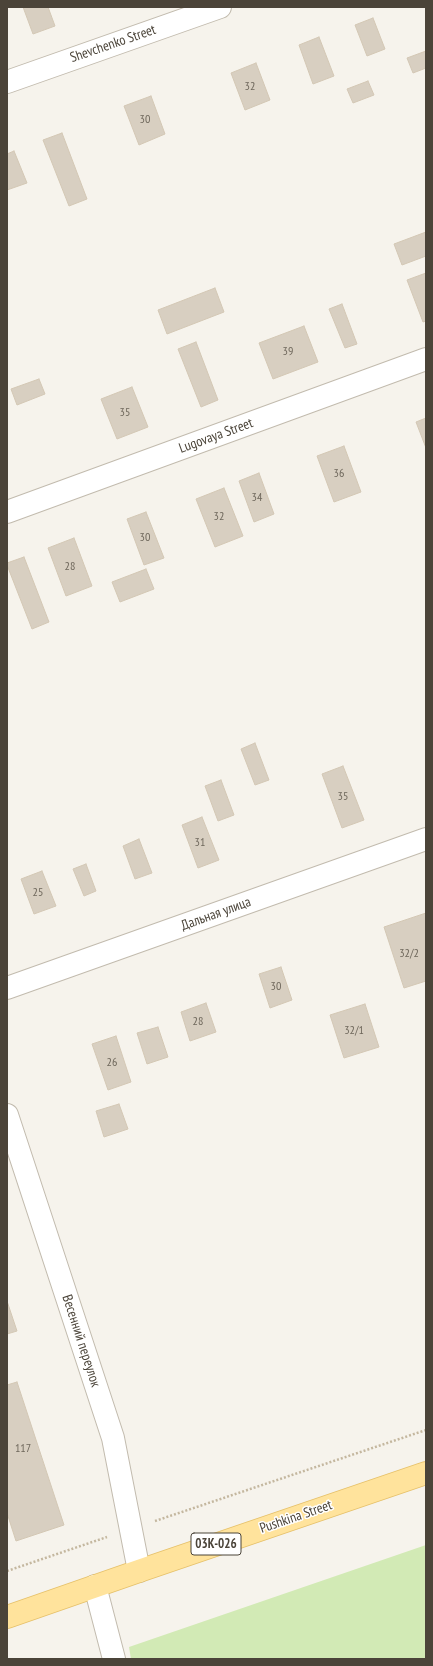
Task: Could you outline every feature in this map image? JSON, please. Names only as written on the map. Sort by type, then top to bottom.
[{"type":"main road","name":"Pushkina Street","points":[[7,1617],[426,1473]]},
{"type":"street","name":"Shevchenko Street","points":[[7,82],[220,7]]},
{"type":"street","name":"Lugovaya Street","points":[[7,512],[426,359]]},
{"type":"street","name":"Дальная улица","points":[[7,988],[426,839]]},
{"type":"street","name":"Весенний переулок","points":[[7,1115],[113,1438],[138,1571]]},
{"type":"street","points":[[94,1586],[114,1659]]},
{"type":"path","points":[[7,1571],[426,1430]]},
{"type":"green space","points":[[426,1545],[426,1659],[131,1659],[129,1647]]},
{"type":"building","points":[[23,7],[48,7],[55,26],[33,34]]},
{"type":"building","points":[[373,18],[385,49],[367,56],[355,25]]},
{"type":"building","points":[[319,37],[334,76],[313,84],[299,45]]},
{"type":"building","points":[[426,51],[426,68],[413,73],[407,58]]},
{"type":"building","points":[[256,63],[270,100],[245,110],[231,73]]},
{"type":"building","points":[[368,81],[374,95],[353,103],[347,89]]},
{"type":"building","points":[[151,96],[165,134],[139,145],[124,106]]},
{"type":"building","points":[[62,133],[87,199],[69,206],[43,140]]},
{"type":"building","points":[[14,151],[27,183],[7,190],[7,154]]},
{"type":"building","points":[[426,232],[426,256],[402,265],[394,244]]},
{"type":"building","points":[[426,273],[426,321],[423,322],[407,280]]},
{"type":"building","points":[[215,288],[224,312],[167,334],[158,310]]},
{"type":"building","points":[[342,304],[357,344],[345,348],[329,309]]},
{"type":"building","points":[[304,326],[318,362],[273,379],[259,343]]},
{"type":"building","points":[[196,342],[218,400],[201,407],[178,349]]},
{"type":"building","points":[[39,379],[45,394],[17,405],[11,389]]},
{"type":"building","points":[[132,387],[148,427],[117,439],[101,399]]},
{"type":"building","points":[[426,418],[426,448],[416,422]]},
{"type":"building","points":[[344,446],[361,492],[334,502],[317,456]]},
{"type":"building","points":[[259,473],[274,514],[254,522],[239,481]]},
{"type":"building","points":[[224,488],[243,536],[215,547],[196,499]]},
{"type":"building","points":[[146,512],[164,558],[144,565],[127,519]]},
{"type":"building","points":[[74,538],[92,586],[66,596],[48,548]]},
{"type":"building","points":[[24,557],[49,622],[32,629],[7,565],[7,563]]},
{"type":"building","points":[[146,569],[154,589],[120,602],[112,582]]},
{"type":"building","points":[[255,743],[269,780],[255,785],[241,749]]},
{"type":"building","points":[[343,766],[364,820],[342,828],[322,774]]},
{"type":"building","points":[[221,780],[234,815],[218,821],[205,786]]},
{"type":"building","points":[[202,817],[219,860],[198,868],[182,825]]},
{"type":"building","points":[[139,839],[152,873],[135,879],[123,846]]},
{"type":"building","points":[[86,864],[96,891],[84,896],[73,869]]},
{"type":"building","points":[[42,871],[56,906],[34,914],[21,879]]},
{"type":"building","points":[[426,913],[426,981],[404,988],[384,927]]},
{"type":"building","points":[[281,967],[292,1000],[270,1008],[259,974]]},
{"type":"building","points":[[206,1003],[216,1032],[190,1041],[181,1012]]},
{"type":"building","points":[[365,1004],[379,1047],[344,1058],[330,1015]]},
{"type":"building","points":[[158,1027],[168,1057],[147,1064],[137,1033]]},
{"type":"building","points":[[116,1036],[131,1082],[108,1090],[92,1044]]},
{"type":"building","points":[[119,1104],[128,1129],[104,1137],[96,1111]]},
{"type":"building","points":[[7,1301],[17,1331],[7,1334]]},
{"type":"building","points":[[17,1382],[64,1525],[16,1541],[7,1513],[7,1385]]}]
